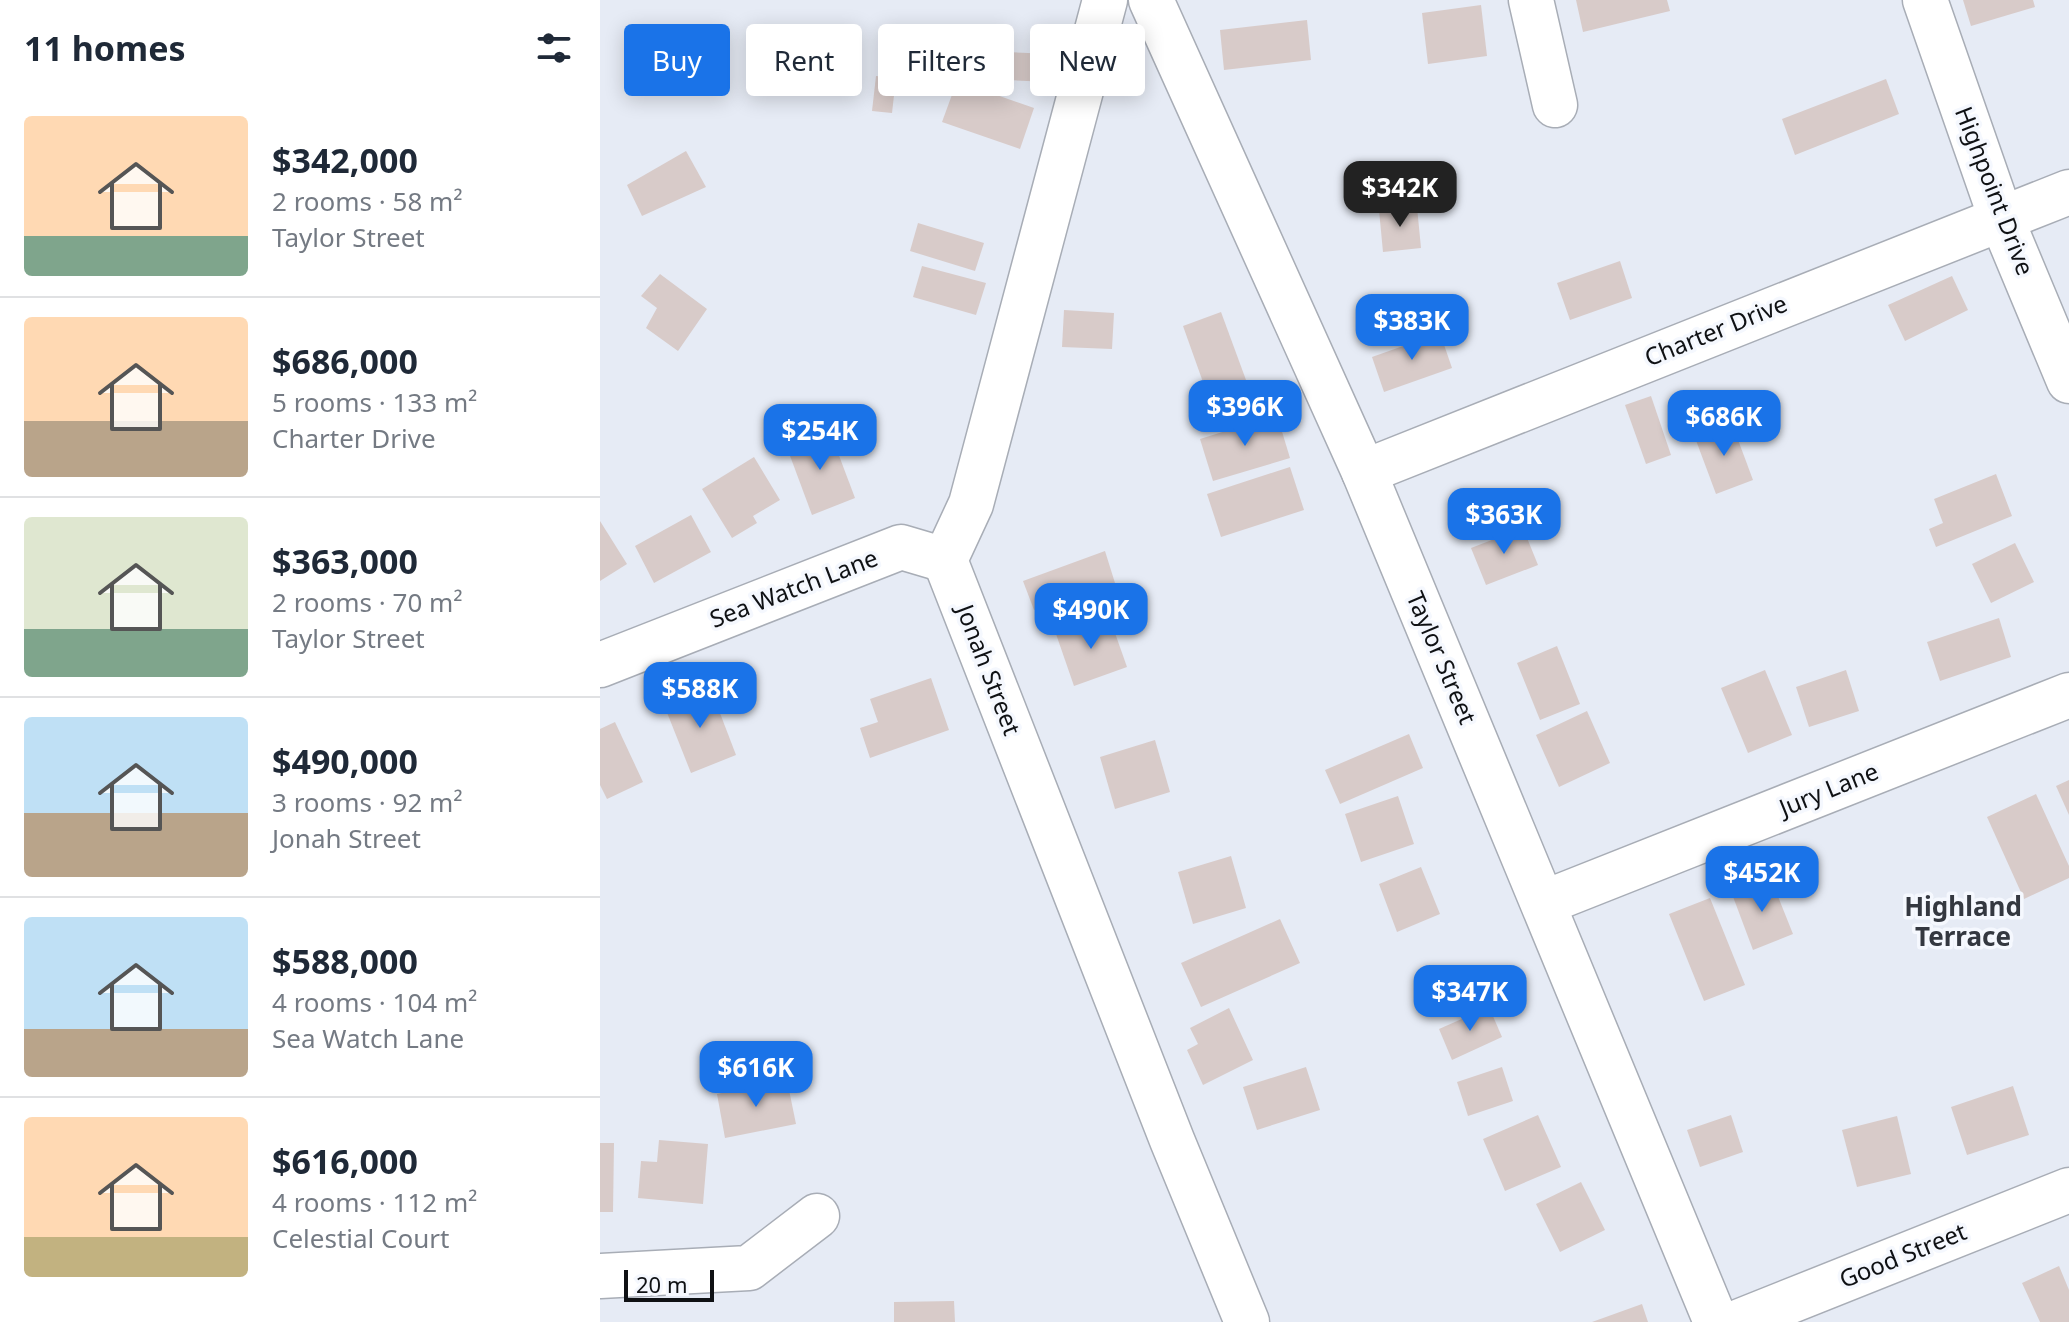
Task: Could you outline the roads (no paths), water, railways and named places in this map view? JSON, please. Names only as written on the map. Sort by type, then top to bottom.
[{"type":"street","points":[[945,560],[971,504],[1105,0]]},
{"type":"street","name":"Taylor Street","points":[[1151,0],[1364,472],[1716,1322]]},
{"type":"street","points":[[1531,0],[1555,105]]},
{"type":"street","name":"Highpoint Drive","points":[[1925,0],[2001,218],[2069,381]]},
{"type":"street","name":"Charter Drive","points":[[1364,472],[2069,192]]},
{"type":"street","name":"Sea Watch Lane","points":[[600,665],[901,547],[945,560]]},
{"type":"street","name":"Jonah Street","points":[[945,560],[1172,1140],[1247,1322]]},
{"type":"street","name":"Jury Lane","points":[[1542,899],[1561,896],[2069,695]]},
{"type":"street","name":"Good Street","points":[[1738,1322],[2069,1190]]},
{"type":"street","points":[[600,1276],[749,1268],[817,1216]]},
{"type":"district","name":"Highland Terrace","points":[[1963,922]]}]
